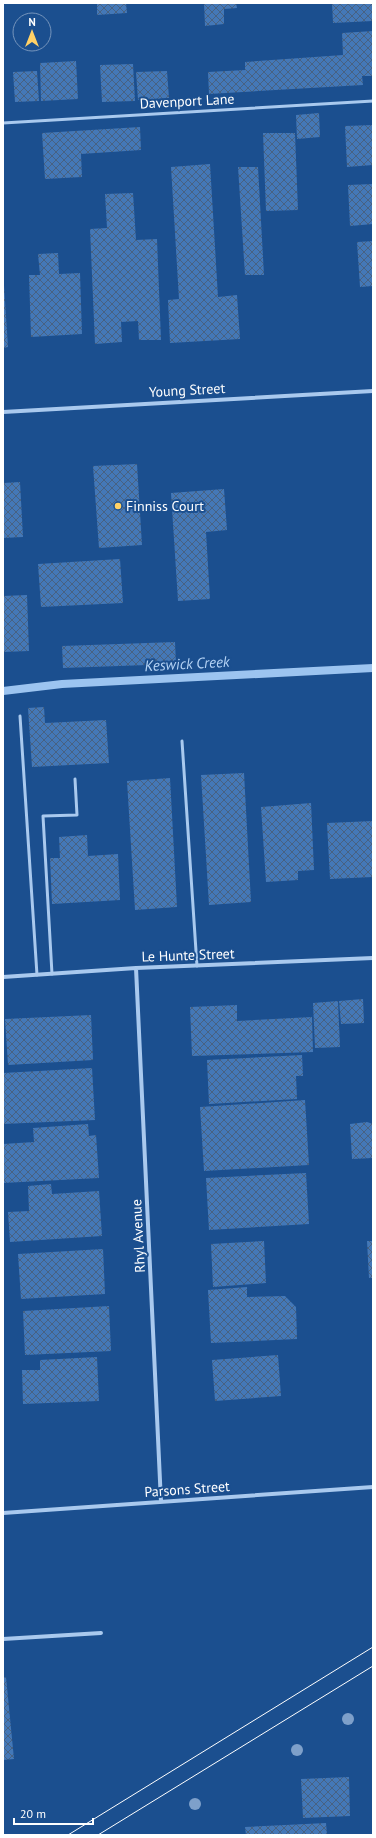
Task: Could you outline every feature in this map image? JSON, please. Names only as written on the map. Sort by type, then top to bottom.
[{"type":"street","name":"Young Street","points":[[3,412],[373,390]]},
{"type":"street","name":"Le Hunte Street","points":[[3,977],[136,968],[373,958]]},
{"type":"street","name":"Rhyl Avenue","points":[[136,968],[161,1502]]},
{"type":"street","name":"Parsons Street","points":[[3,1513],[373,1487]]},
{"type":"street","points":[[3,1639],[101,1633]]},
{"type":"lane","name":"Davenport Lane","points":[[3,123],[373,101]]},
{"type":"lane","points":[[20,716],[37,975]]},
{"type":"lane","points":[[182,741],[197,966]]},
{"type":"lane","points":[[52,974],[43,816],[77,815],[76,779]]},
{"type":"building","points":[[97,3],[126,3],[127,13],[97,15]]},
{"type":"building","points":[[204,3],[236,3],[237,8],[224,9],[224,24],[205,26]]},
{"type":"building","points":[[332,3],[373,3],[373,21],[333,23]]},
{"type":"building","points":[[373,31],[373,76],[362,76],[363,85],[209,94],[208,72],[245,70],[245,62],[343,55],[342,33]]},
{"type":"building","points":[[76,61],[78,99],[41,101],[40,63]]},
{"type":"building","points":[[133,64],[135,101],[102,102],[100,65]]},
{"type":"building","points":[[37,71],[39,101],[15,102],[13,72]]},
{"type":"building","points":[[167,71],[169,98],[138,100],[136,72]]},
{"type":"building","points":[[319,113],[320,137],[297,139],[296,115]]},
{"type":"building","points":[[373,125],[373,165],[347,167],[345,126]]},
{"type":"building","points":[[140,127],[141,150],[81,154],[82,177],[45,179],[42,133]]},
{"type":"building","points":[[263,133],[295,133],[298,210],[266,211]]},
{"type":"building","points":[[210,164],[218,297],[237,295],[240,339],[170,343],[168,300],[179,299],[171,167]]},
{"type":"building","points":[[238,167],[258,167],[264,275],[245,275]]},
{"type":"building","points":[[373,184],[373,224],[350,226],[348,185]]},
{"type":"building","points":[[133,193],[136,240],[157,239],[161,340],[139,340],[138,321],[121,322],[122,342],[95,344],[90,229],[107,228],[105,194]]},
{"type":"building","points":[[373,241],[373,286],[360,287],[357,242]]},
{"type":"building","points":[[58,253],[59,274],[80,273],[82,334],[31,337],[29,275],[40,275],[38,254]]},
{"type":"building","points":[[3,270],[8,347],[3,348]]},
{"type":"building","name":"Finniss Court","points":[[137,464],[142,545],[99,548],[93,466]]},
{"type":"building","points":[[20,482],[23,537],[3,538],[3,483]]},
{"type":"building","points":[[224,489],[227,530],[206,532],[210,599],[178,601],[171,493]]},
{"type":"building","points":[[120,559],[123,603],[41,607],[38,564]]},
{"type":"building","points":[[27,595],[29,651],[3,652],[3,596]]},
{"type":"building","points":[[175,642],[176,664],[63,668],[62,646]]},
{"type":"building","points":[[44,707],[45,723],[106,720],[109,763],[32,767],[28,708]]},
{"type":"building","points":[[244,773],[251,902],[209,905],[201,775]]},
{"type":"building","points":[[170,778],[177,907],[135,910],[127,781]]},
{"type":"building","points":[[311,803],[314,870],[298,871],[298,880],[266,882],[261,807]]},
{"type":"building","points":[[373,821],[373,877],[330,879],[327,823]]},
{"type":"building","points":[[87,835],[88,856],[118,854],[120,900],[52,904],[50,858],[60,858],[59,837]]},
{"type":"building","points":[[363,999],[364,1023],[341,1024],[339,1001]]},
{"type":"building","points":[[338,1001],[340,1047],[315,1048],[313,1003]]},
{"type":"building","points":[[237,1005],[237,1021],[312,1017],[313,1052],[192,1056],[190,1007]]},
{"type":"building","points":[[91,1015],[93,1060],[8,1065],[5,1019]]},
{"type":"building","points":[[302,1055],[303,1076],[296,1076],[297,1099],[209,1104],[207,1060]]},
{"type":"building","points":[[92,1068],[95,1120],[3,1124],[3,1073]]},
{"type":"building","points":[[305,1100],[309,1165],[204,1171],[200,1107]]},
{"type":"building","points":[[367,1122],[373,1124],[373,1158],[352,1159],[350,1124]]},
{"type":"building","points":[[88,1124],[89,1136],[96,1135],[99,1178],[3,1183],[3,1144],[34,1142],[33,1128]]},
{"type":"building","points":[[306,1173],[309,1224],[209,1230],[206,1178]]},
{"type":"building","points":[[51,1184],[52,1194],[99,1191],[102,1236],[10,1242],[8,1212],[29,1211],[28,1186]]},
{"type":"building","points":[[264,1241],[266,1283],[213,1287],[211,1244]]},
{"type":"building","points":[[367,1241],[373,1241],[373,1278],[369,1278]]},
{"type":"building","points":[[103,1249],[105,1294],[21,1299],[18,1254]]},
{"type":"building","points":[[247,1287],[247,1297],[285,1296],[296,1307],[297,1339],[211,1343],[208,1290]]},
{"type":"building","points":[[109,1306],[111,1351],[25,1355],[23,1311]]},
{"type":"building","points":[[278,1355],[281,1396],[215,1401],[212,1360]]},
{"type":"building","points":[[97,1357],[99,1401],[23,1404],[22,1370],[40,1370],[40,1360]]},
{"type":"building","points":[[6,1677],[14,1759],[3,1760],[3,1678]]},
{"type":"building","points":[[349,1777],[350,1816],[303,1818],[301,1779]]},
{"type":"building","points":[[326,1823],[327,1835],[246,1835],[245,1827]]},
{"type":"waterway","name":"Keswick Creek","points":[[3,691],[62,684],[373,668]]},
{"type":"tram line","points":[[68,1835],[373,1647]]},
{"type":"tram line","points":[[98,1835],[373,1666]]},
{"type":"place","name":"Finniss Court","points":[[118,506]]}]
